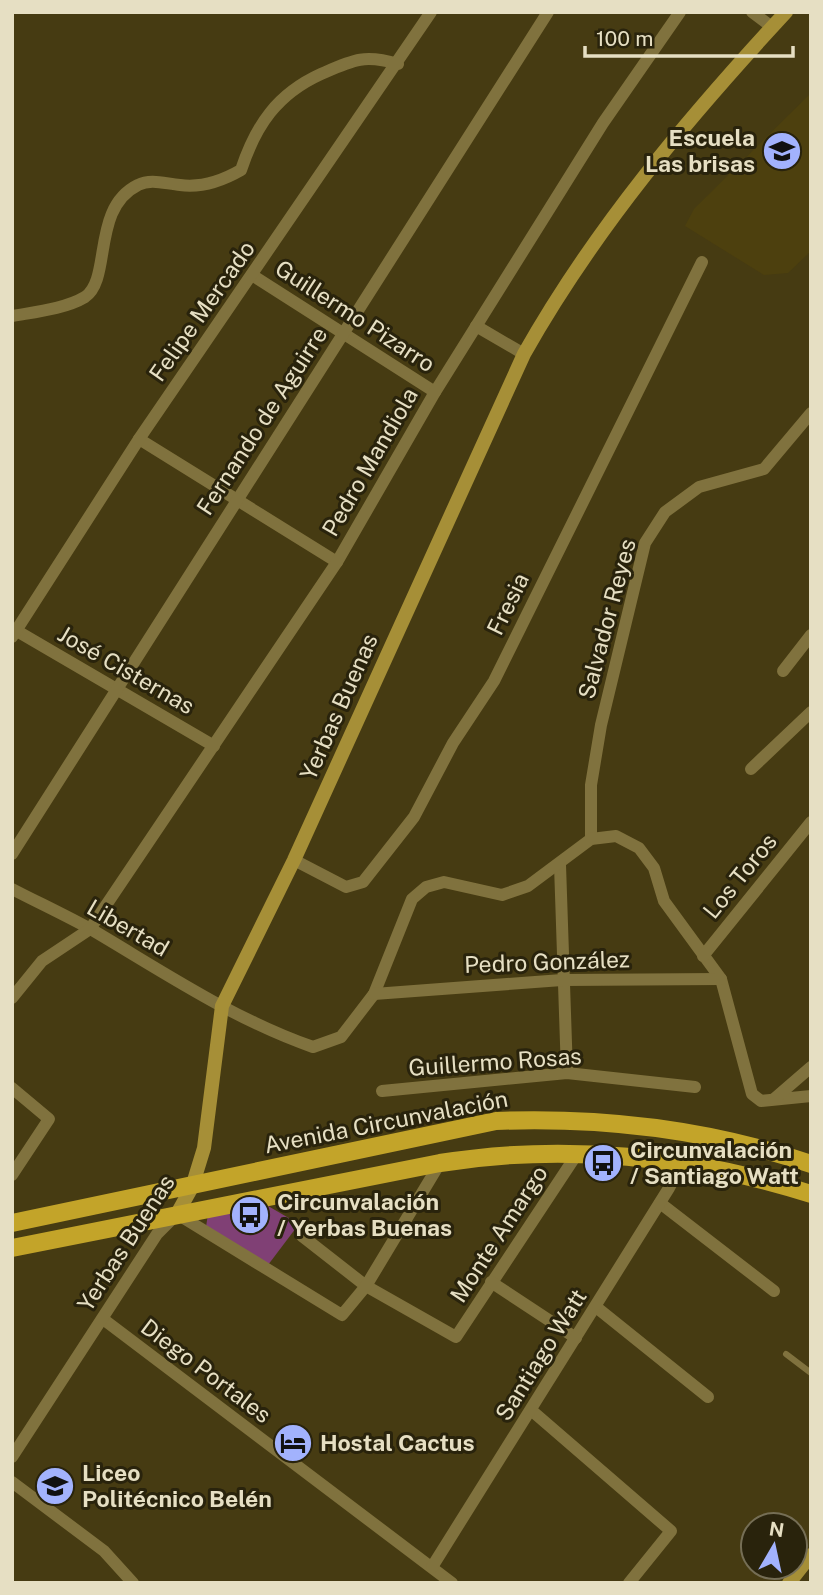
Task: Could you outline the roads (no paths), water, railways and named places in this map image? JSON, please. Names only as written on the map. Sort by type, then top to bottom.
[{"type":"main road","name":"Avenida Circunvalación","points":[[12,1223],[496,1121],[602,1121],[707,1135],[811,1164]]},
{"type":"main road","points":[[682,1163],[707,1135]]},
{"type":"main road","points":[[12,1248],[440,1163],[508,1155],[577,1154],[682,1163],[759,1179],[811,1194]]},
{"type":"street","name":"Felipe Mercado","points":[[14,632],[139,439],[398,64],[431,12]]},
{"type":"street","name":"Fernando de Aguirre","points":[[12,854],[548,12]]},
{"type":"street","name":"Pedro Mandiola","points":[[90,929],[337,562],[435,392],[603,123],[680,12]]},
{"type":"street","points":[[752,12],[772,27]]},
{"type":"street","name":"Yerbas Buenas","points":[[12,1457],[157,1234],[177,1214],[192,1187],[204,1148],[222,1006],[294,860],[524,354],[560,290],[659,154],[786,12]]},
{"type":"street","points":[[12,317],[70,304],[86,296],[96,285],[101,246],[113,209],[135,186],[148,181],[204,185],[224,179],[241,170],[269,112],[299,83],[357,58],[377,58],[398,64]]},
{"type":"street","name":"Fresia","points":[[294,860],[346,887],[363,882],[414,817],[453,743],[494,681],[702,262]]},
{"type":"street","name":"Guillermo Pizarro","points":[[252,275],[435,392]]},
{"type":"street","points":[[477,326],[524,354]]},
{"type":"street","name":"Salvador Reyes","points":[[592,839],[591,785],[601,725],[645,543],[666,512],[699,487],[764,469],[811,413]]},
{"type":"street","points":[[139,439],[337,562]]},
{"type":"street","name":"José Cisternas","points":[[14,632],[117,687],[214,746]]},
{"type":"street","points":[[783,671],[811,635]]},
{"type":"street","points":[[751,769],[811,712]]},
{"type":"street","name":"Los Toros","points":[[703,956],[811,822]]},
{"type":"street","points":[[222,1006],[281,1036],[313,1047],[341,1037],[374,994],[412,899],[426,887],[444,882],[502,895],[528,886],[561,865],[592,839],[616,836],[639,848],[654,869],[664,901],[721,979],[752,1094],[761,1101],[811,1096]]},
{"type":"street","points":[[561,865],[562,979],[567,1073]]},
{"type":"street","name":"Libertad","points":[[12,889],[90,929],[222,1006]]},
{"type":"street","points":[[12,998],[41,961],[90,929]]},
{"type":"street","name":"Pedro González","points":[[374,994],[562,979],[721,979]]},
{"type":"street","points":[[774,1099],[811,1067]]},
{"type":"street","name":"Guillermo Rosas","points":[[382,1091],[567,1073],[695,1087]]},
{"type":"street","points":[[12,1088],[49,1119],[12,1175]]},
{"type":"street","name":"Monte Amargo","points":[[366,1286],[456,1337],[577,1154]]},
{"type":"street","points":[[177,1214],[342,1315],[366,1286],[440,1163]]},
{"type":"street","name":"Santiago Watt","points":[[432,1567],[596,1307],[682,1163]]},
{"type":"street","points":[[660,1203],[774,1291]]},
{"type":"street","points":[[302,1236],[366,1286]]},
{"type":"street","points":[[491,1282],[576,1338]]},
{"type":"street","points":[[596,1307],[708,1397]]},
{"type":"street","name":"Diego Portales","points":[[103,1319],[452,1583]]},
{"type":"street","points":[[531,1410],[671,1531],[628,1583]]},
{"type":"street","points":[[12,1482],[104,1551],[133,1583]]},
{"type":"street","points":[[789,1583],[811,1555]]},
{"type":"lane","points":[[786,1354],[811,1373]]},
{"type":"place","name":"Escuela Las brisas","points":[[782,151]]},
{"type":"place","name":"Circunvalación / Santiago Watt","points":[[603,1163]]},
{"type":"place","name":"Circunvalación / Yerbas Buenas","points":[[250,1215]]},
{"type":"place","name":"Hostal Cactus","points":[[293,1443]]},
{"type":"place","name":"Liceo Politécnico Belén","points":[[55,1486]]}]
